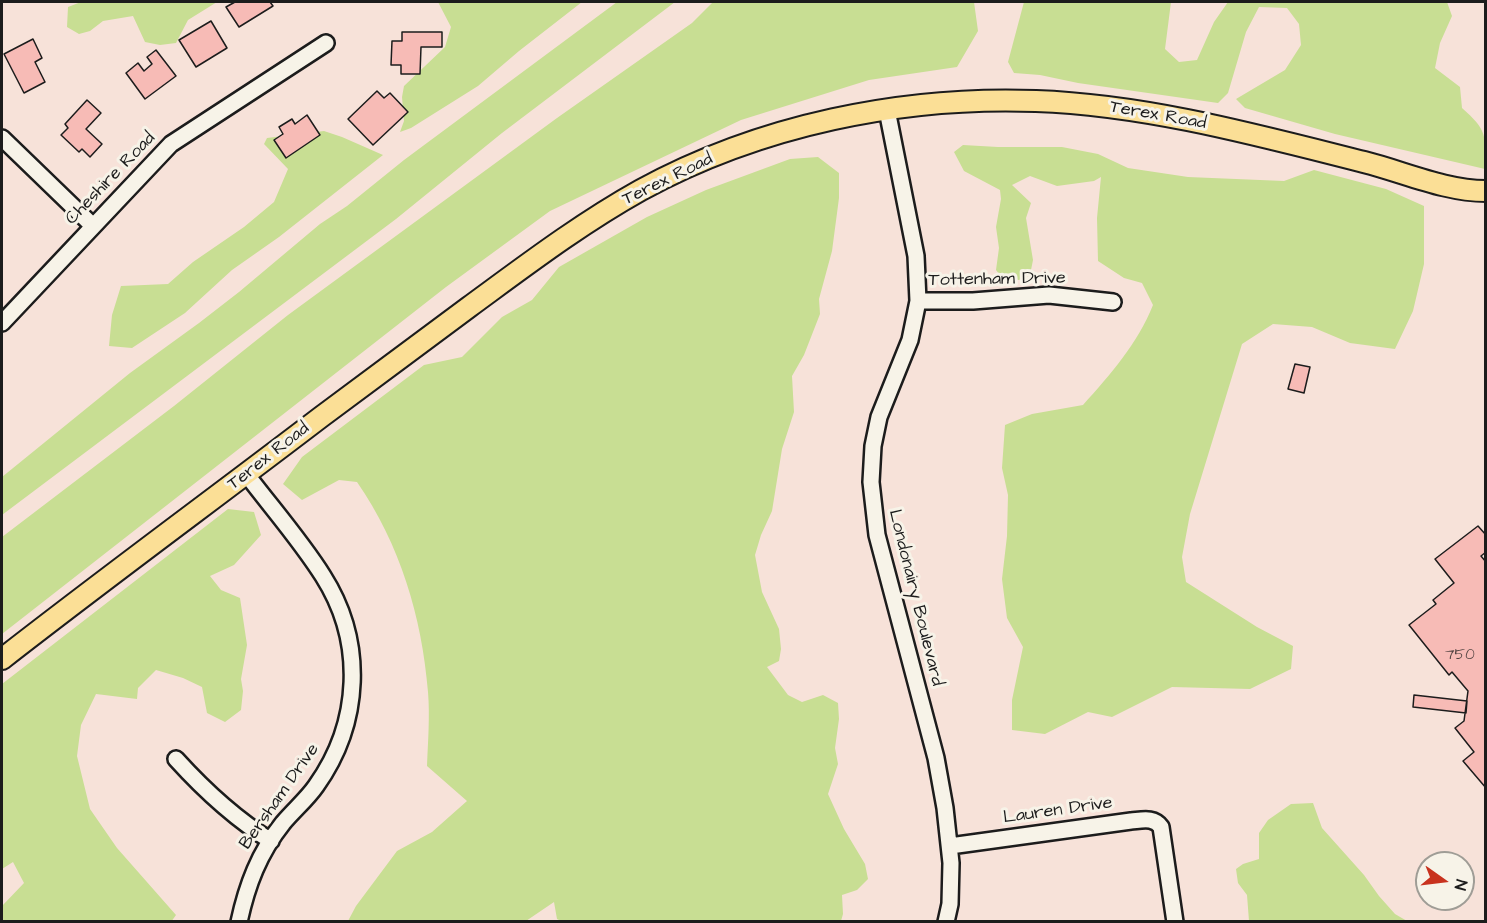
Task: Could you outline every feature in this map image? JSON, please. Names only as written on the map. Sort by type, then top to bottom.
[{"type":"main road","name":"Terex Road","points":[[2,658],[529,262],[643,189],[711,158],[771,137],[834,120],[887,110],[960,101],[1076,103],[1242,132],[1476,191],[1485,202]]},
{"type":"street","name":"Cheshire Road","points":[[2,323],[171,144],[326,43]]},
{"type":"street","name":"Londonairy Boulevard","points":[[887,110],[916,256],[918,301],[910,340],[879,417],[873,446],[871,482],[877,535],[936,758],[950,846],[952,885],[946,921]]},
{"type":"street","points":[[2,138],[93,226]]},
{"type":"street","name":"Tottenham Drive","points":[[918,301],[1049,296],[1113,302]]},
{"type":"street","name":"Bersham Drive","points":[[239,921],[256,865],[283,823],[316,787],[338,748],[350,711],[353,670],[346,627],[337,601],[324,577],[247,475]]},
{"type":"street","points":[[176,759],[202,789],[233,816],[271,841]]},
{"type":"street","name":"Lauren Drive","points":[[950,846],[1150,820],[1159,824],[1163,836],[1175,921]]},
{"type":"green space","points":[[81,2],[217,2],[188,20],[176,43],[160,45],[145,42],[133,16],[103,21],[90,31],[79,34],[67,27],[68,7]]},
{"type":"green space","points":[[438,2],[582,2],[478,86],[411,128],[400,132],[404,121],[402,97],[404,86],[445,47],[451,27]]},
{"type":"green space","points":[[617,2],[675,2],[502,133],[396,219],[2,515],[2,477],[130,373],[239,292],[320,224]]},
{"type":"green space","points":[[713,2],[974,2],[978,31],[957,67],[869,80],[741,120],[550,211],[446,287],[2,634],[2,537],[174,406],[288,315],[557,118],[692,23]]},
{"type":"green space","points":[[1024,2],[1171,2],[1165,49],[1179,62],[1197,60],[1214,22],[1228,2],[1447,2],[1452,16],[1440,43],[1435,68],[1460,87],[1462,108],[1481,128],[1485,141],[1485,169],[1335,134],[1245,108],[1236,99],[1285,70],[1301,45],[1299,24],[1287,8],[1259,7],[1246,32],[1228,93],[1218,103],[1078,83],[1040,75],[1014,73],[1008,62]]},
{"type":"green space","points":[[324,131],[383,155],[279,237],[232,270],[185,313],[132,348],[109,346],[112,315],[121,286],[168,284],[193,262],[244,227],[274,202],[288,169],[264,144],[267,138]]},
{"type":"green space","points":[[963,145],[1062,147],[1098,154],[1128,168],[1188,177],[1284,181],[1314,170],[1386,189],[1424,206],[1424,264],[1413,311],[1395,349],[1350,343],[1312,327],[1273,324],[1242,344],[1190,514],[1182,557],[1186,582],[1257,627],[1293,646],[1291,669],[1250,689],[1172,687],[1112,717],[1088,712],[1045,734],[1012,730],[1012,700],[1023,647],[1007,618],[1002,579],[1007,536],[1008,495],[1002,468],[1005,425],[1032,414],[1083,405],[1131,345],[1153,305],[1142,283],[1124,278],[1098,261],[1097,218],[1101,177],[1094,181],[1057,186],[1030,176],[1012,185],[1031,203],[1026,218],[1033,260],[1030,275],[1019,280],[1002,278],[996,270],[999,248],[996,227],[1001,199],[1000,190],[964,171],[954,152]]},
{"type":"green space","points":[[818,157],[839,173],[839,198],[832,251],[819,299],[820,314],[804,355],[792,376],[794,412],[782,449],[772,511],[755,555],[762,592],[779,629],[781,649],[779,661],[767,667],[788,695],[802,702],[823,695],[838,703],[839,719],[835,748],[838,764],[828,794],[844,829],[865,864],[868,879],[857,890],[842,895],[841,921],[561,921],[557,919],[554,902],[526,921],[348,921],[356,906],[397,851],[432,832],[467,801],[427,766],[429,701],[420,636],[397,556],[372,506],[357,482],[339,480],[302,500],[283,484],[302,457],[424,365],[462,357],[502,317],[532,300],[559,267],[647,217],[706,190],[790,159]]},
{"type":"green space","points":[[228,509],[254,512],[261,535],[234,565],[210,576],[221,590],[240,598],[247,645],[241,679],[243,691],[241,710],[225,722],[207,713],[202,687],[183,678],[156,670],[138,688],[137,699],[96,694],[81,725],[77,756],[90,809],[117,848],[176,915],[171,922],[2,921],[2,906],[24,883],[13,862],[2,869],[2,684]]},
{"type":"green space","points":[[1313,803],[1322,828],[1395,914],[1407,921],[1249,921],[1247,895],[1238,883],[1236,869],[1259,859],[1259,833],[1268,820],[1291,804]]},
{"type":"building","points":[[235,2],[270,2],[273,6],[239,27],[226,7]]},
{"type":"building","points":[[211,21],[227,48],[196,67],[179,40]]},
{"type":"building","points":[[402,32],[442,32],[442,47],[421,47],[420,74],[401,74],[401,65],[391,65],[392,41],[402,41]]},
{"type":"building","points":[[33,39],[42,58],[35,62],[45,82],[24,93],[4,54]]},
{"type":"building","points":[[156,50],[176,76],[145,99],[126,73],[138,63],[144,71],[152,64],[147,57]]},
{"type":"building","points":[[377,91],[384,98],[390,93],[408,112],[373,145],[348,119]]},
{"type":"building","points":[[87,100],[101,113],[86,129],[102,144],[90,157],[82,149],[79,152],[61,135],[68,128],[65,124]]},
{"type":"building","points":[[307,115],[320,135],[286,158],[274,140],[283,134],[279,127],[292,119],[295,124]]},
{"type":"building","points":[[1295,364],[1310,367],[1304,393],[1288,389]]},
{"type":"building","points":[[1478,526],[1486,535],[1486,552],[1481,556],[1486,562],[1486,788],[1463,761],[1474,752],[1455,728],[1464,721],[1468,691],[1452,672],[1449,675],[1409,625],[1436,604],[1433,600],[1454,583],[1435,559]]},
{"type":"building","points":[[1414,695],[1467,701],[1466,713],[1413,707]]}]
